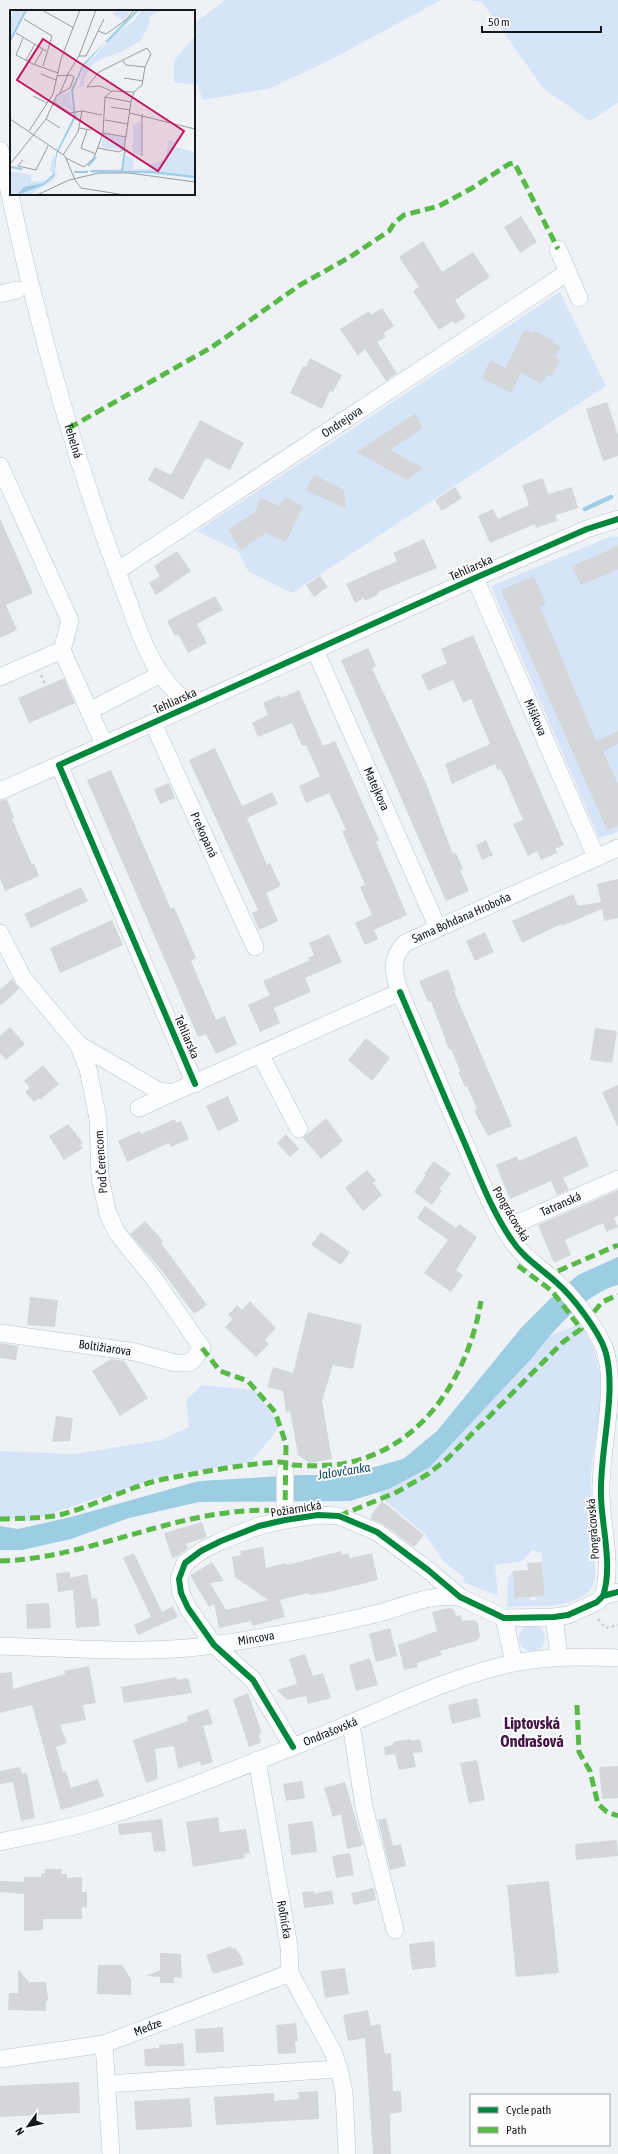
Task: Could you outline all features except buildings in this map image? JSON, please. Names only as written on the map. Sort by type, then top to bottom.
[{"type":"street","name":"Tehelná","points":[[0,150],[18,234],[52,368],[87,484],[117,571],[149,654],[161,674],[180,696],[201,701]]},
{"type":"street","points":[[558,249],[579,298]]},
{"type":"street","name":"Ondrejova","points":[[117,571],[568,272]]},
{"type":"street","points":[[0,294],[17,290]]},
{"type":"street","points":[[0,466],[70,621],[62,650],[104,744]]},
{"type":"street","name":"Tehliarska","points":[[195,1084],[59,765],[475,578],[587,529],[618,519]]},
{"type":"street","name":"Mišíkova","points":[[475,578],[596,857]]},
{"type":"street","points":[[0,677],[62,650]]},
{"type":"street","name":"Matejkova","points":[[315,650],[438,928]]},
{"type":"street","points":[[89,711],[161,674]]},
{"type":"street","name":"Prekopaná","points":[[153,723],[255,947]]},
{"type":"street","points":[[0,791],[59,765]]},
{"type":"street","name":"Sama Bohdana Hroboňa","points":[[400,992],[394,978],[393,967],[397,954],[405,943],[618,848]]},
{"type":"street","name":"Pod Čerencom","points":[[0,933],[23,978],[78,1044],[88,1069],[98,1119],[102,1195],[108,1214],[117,1233],[155,1280],[202,1348]]},
{"type":"street","points":[[139,1108],[400,992]]},
{"type":"street","name":"Pongrácovská","points":[[400,992],[482,1184],[504,1229],[528,1260],[558,1284],[601,1340],[610,1369],[610,1392],[601,1474],[602,1519],[608,1573],[605,1597]]},
{"type":"street","name":"Pod Čerencom","points":[[78,1044],[157,1090],[172,1093]]},
{"type":"street","points":[[260,1054],[299,1129]]},
{"type":"street","name":"Tatranská","points":[[504,1229],[618,1179]]},
{"type":"street","name":"Boltižiarova","points":[[0,1333],[135,1352],[175,1363],[187,1363],[192,1361],[202,1348]]},
{"type":"street","points":[[285,1472],[285,1506]]},
{"type":"street","name":"Požiarnická","points":[[293,1747],[253,1680],[214,1645],[188,1608],[181,1593],[179,1579],[185,1563],[201,1551],[241,1532],[285,1520],[330,1515],[359,1522],[378,1532],[460,1597],[504,1618],[554,1617],[568,1615],[605,1597]]},
{"type":"street","name":"Mincova","points":[[0,1646],[173,1650],[214,1645],[311,1628],[376,1614],[436,1596],[460,1597]]},
{"type":"street","points":[[554,1617],[559,1657]]},
{"type":"street","points":[[504,1618],[514,1664]]},
{"type":"street","name":"Ondrašovská","points":[[0,1842],[91,1821],[293,1747],[459,1678],[514,1664],[559,1657],[618,1658]]},
{"type":"street","points":[[350,1724],[364,1807],[395,1930]]},
{"type":"street","name":"Roľnícka","points":[[257,1760],[289,1947],[290,1973],[333,2052],[339,2069],[344,2092],[347,2154]]},
{"type":"street","name":"Medze","points":[[0,2059],[104,2044],[290,1973]]},
{"type":"street","points":[[104,2044],[111,2154]]},
{"type":"street","points":[[107,2084],[339,2069]]},
{"type":"path","points":[[605,1597],[599,1621],[605,1628],[618,1625]]},
{"type":"shaded area","points":[[225,0],[441,0],[334,58],[271,88],[203,100],[195,80],[195,23]]},
{"type":"shaded area","points":[[470,0],[618,0],[618,103],[590,121],[544,89],[482,2]]},
{"type":"shaded area","points":[[560,292],[606,386],[292,593],[248,571],[238,551],[197,531]]},
{"type":"shaded area","points":[[612,536],[618,537],[618,832],[599,838],[491,586]]},
{"type":"shaded area","points":[[580,1324],[591,1342],[597,1360],[600,1378],[599,1415],[591,1474],[591,1500],[595,1544],[592,1545],[595,1570],[593,1585],[587,1593],[578,1599],[567,1603],[542,1606],[507,1607],[508,1577],[513,1571],[514,1598],[530,1597],[530,1600],[536,1600],[537,1597],[545,1596],[542,1553],[532,1550],[523,1561],[495,1565],[498,1596],[463,1582],[464,1577],[443,1561],[425,1534],[384,1500],[379,1492],[430,1467],[533,1357],[547,1337]]},
{"type":"shaded area","points":[[202,1385],[255,1390],[280,1426],[251,1462],[166,1475],[29,1521],[0,1518],[0,1451],[74,1454],[161,1440],[189,1427],[186,1400]]},
{"type":"shaded area","points":[[532,1625],[541,1629],[545,1638],[541,1647],[532,1651],[523,1647],[519,1638],[523,1629]]},
{"type":"water","points":[[618,1257],[618,1285],[606,1289],[594,1296],[571,1314],[430,1467],[389,1489],[350,1501],[199,1502],[129,1518],[71,1539],[22,1550],[0,1550],[0,1526],[18,1529],[71,1517],[199,1481],[301,1475],[346,1475],[403,1459],[437,1431],[521,1328],[550,1299],[578,1275]]},
{"type":"waterway","points":[[585,509],[611,497]]},
{"type":"marked path","points":[[69,428],[212,347],[300,285],[350,257],[389,231],[395,222],[404,215],[439,206],[474,187],[509,164],[514,163],[517,168],[558,249]]},
{"type":"marked path","points":[[558,1271],[618,1245]]},
{"type":"marked path","points":[[339,1516],[397,1492],[428,1474],[447,1459],[563,1342],[581,1329],[552,1291],[517,1265]]},
{"type":"marked path","points":[[594,1312],[602,1302],[618,1295]]},
{"type":"marked path","points":[[0,1519],[56,1516],[142,1485],[169,1478],[251,1464],[279,1462],[294,1465],[333,1465],[363,1459],[390,1447],[414,1430],[434,1409],[451,1385],[464,1358],[474,1330],[481,1301]]},
{"type":"marked path","points":[[202,1348],[220,1371],[248,1381],[275,1412],[286,1444],[285,1514]]},
{"type":"marked path","points":[[0,1561],[36,1558],[72,1551],[176,1523],[212,1515],[248,1511],[285,1511]]},
{"type":"marked path","points":[[577,1705],[579,1752],[590,1771],[598,1804],[607,1812],[618,1816]]},
{"type":"cycle path","points":[[195,1084],[59,765],[475,578],[587,529],[618,519]]},
{"type":"cycle path","points":[[400,992],[484,1189],[503,1227],[521,1252],[557,1283],[577,1305],[597,1333],[605,1350],[610,1384],[601,1479],[601,1497],[607,1560],[606,1584],[603,1596]]},
{"type":"cycle path","points":[[293,1747],[253,1680],[214,1645],[188,1608],[181,1593],[179,1579],[185,1563],[201,1551],[221,1541],[259,1526],[285,1520],[318,1515],[339,1516],[377,1532],[428,1570],[460,1597],[504,1618],[554,1617],[568,1615],[597,1602],[603,1596],[618,1592]]},
{"type":"district","name":"Liptovská Ondrašová","points":[[532,1732]]},
{"type":"water label","name":"Jalovčanka","points":[[344,1471]]}]
